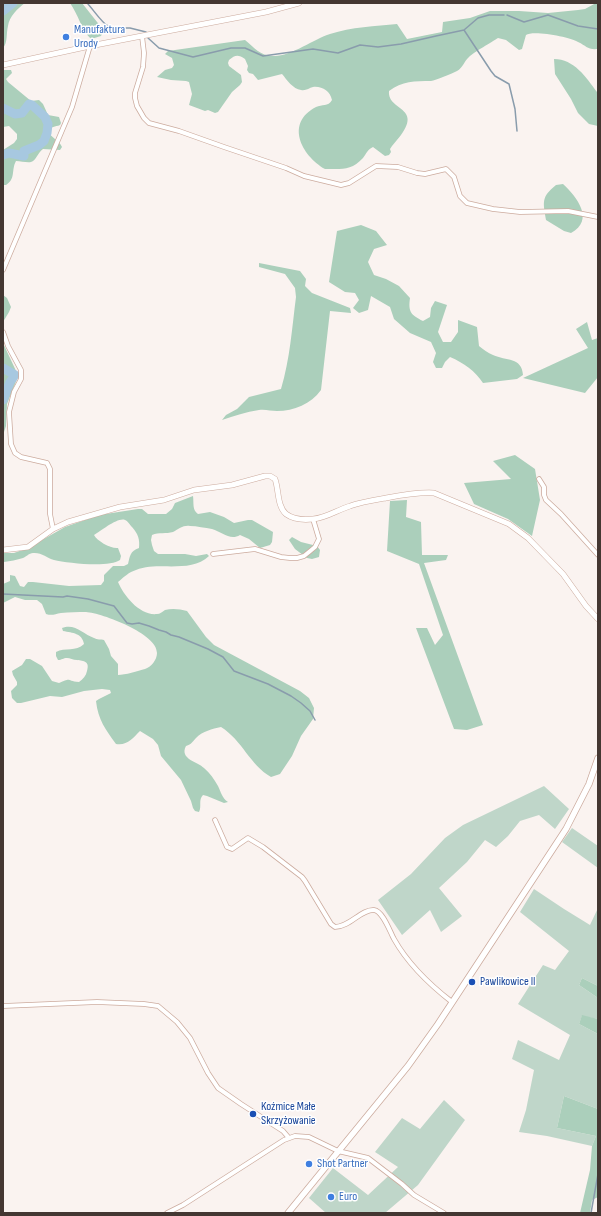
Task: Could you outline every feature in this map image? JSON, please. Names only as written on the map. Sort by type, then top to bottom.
[{"type":"main road","points":[[288,1213],[408,1066],[452,1002],[566,829],[584,794],[598,758]]},
{"type":"street","points":[[3,65],[90,46],[266,12],[299,3]]},
{"type":"street","points":[[142,36],[144,53],[135,98],[137,106],[144,118],[149,123],[179,131],[286,168],[304,176],[333,184],[349,184],[376,166],[398,167],[417,173],[426,174],[446,169],[454,177],[460,196],[467,203],[493,209],[520,212],[568,211],[598,217]]},
{"type":"street","points":[[3,270],[72,107],[90,46]]},
{"type":"street","points":[[3,332],[8,346],[21,370],[21,379],[14,392],[10,412],[11,444],[15,453],[21,457],[47,463],[50,469],[50,514],[53,529]]},
{"type":"street","points":[[3,550],[28,547],[53,529],[74,520],[120,507],[164,500],[194,490],[232,485],[265,476],[270,476],[274,479],[285,513],[294,518],[313,519],[329,515],[363,502],[422,492],[434,493],[509,524],[528,538],[563,574],[586,606],[598,619]]},
{"type":"street","points":[[539,479],[544,487],[544,495],[546,500],[561,514],[598,555]]},
{"type":"street","points":[[213,554],[255,549],[290,558],[304,556],[315,547],[319,539],[313,519]]},
{"type":"street","points":[[215,820],[227,847],[232,849],[248,838],[296,871],[305,881],[331,924],[335,927],[345,925],[367,911],[378,911],[394,939],[408,958],[435,988],[452,1002]]},
{"type":"street","points":[[3,1006],[105,1002],[152,1004],[158,1006],[177,1022],[190,1038],[208,1073],[218,1088],[283,1131],[289,1138]]},
{"type":"street","points":[[167,1213],[183,1205],[274,1146],[289,1138],[309,1136],[338,1151],[368,1158],[414,1195],[444,1213]]},
{"type":"green space","points":[[3,3],[25,3],[10,19],[7,29],[6,43],[3,48]]},
{"type":"green space","points":[[70,3],[82,3],[101,27],[103,32],[101,36],[91,39],[88,36]]},
{"type":"green space","points":[[598,3],[598,49],[589,48],[567,38],[536,33],[526,35],[522,49],[519,50],[506,40],[498,38],[471,55],[457,71],[431,81],[409,82],[399,85],[389,91],[390,98],[404,111],[407,116],[407,123],[403,133],[390,149],[391,152],[389,155],[385,156],[373,147],[368,150],[359,162],[346,168],[325,169],[309,156],[300,139],[299,130],[301,121],[316,107],[329,104],[332,100],[329,94],[322,88],[313,87],[301,90],[295,88],[282,74],[258,80],[247,70],[248,66],[245,59],[237,56],[229,60],[228,63],[229,66],[241,75],[242,82],[232,92],[218,112],[215,113],[189,105],[192,94],[189,82],[157,77],[165,70],[172,68],[174,65],[172,58],[165,54],[168,51],[245,40],[258,51],[268,56],[280,56],[294,51],[324,36],[355,28],[397,24],[407,39],[442,32],[443,22],[470,18],[490,11],[548,13],[585,9]]},
{"type":"green space","points":[[554,59],[568,62],[573,65],[584,75],[597,92],[598,126],[589,124],[578,113],[555,74]]},
{"type":"green space","points":[[3,70],[11,70],[12,73],[6,79],[8,82],[31,101],[39,100],[43,104],[48,115],[59,117],[61,123],[60,125],[52,127],[48,131],[62,147],[60,150],[43,149],[31,162],[16,161],[11,180],[6,185],[3,185],[3,150],[14,143],[17,139],[17,134],[9,126],[3,127]]},
{"type":"green space","points":[[563,184],[574,195],[583,215],[582,222],[578,228],[571,233],[564,231],[546,220],[545,214],[545,197],[556,185]]},
{"type":"green space","points":[[361,225],[376,231],[387,245],[374,249],[368,262],[374,275],[399,286],[410,298],[410,310],[413,315],[423,321],[430,317],[431,308],[435,301],[447,305],[438,332],[443,342],[451,342],[458,332],[458,320],[477,327],[479,346],[493,355],[516,362],[520,365],[523,375],[517,379],[483,383],[469,368],[450,357],[442,368],[436,368],[433,362],[436,353],[431,342],[410,333],[394,319],[390,307],[371,296],[368,310],[359,313],[353,308],[359,300],[355,293],[345,292],[329,282],[337,231]]},
{"type":"green space","points":[[259,263],[300,271],[306,279],[305,286],[312,293],[350,308],[351,313],[330,311],[321,390],[317,395],[302,406],[290,410],[259,410],[222,420],[226,415],[237,409],[249,397],[281,389],[284,378],[292,332],[296,297],[295,288],[285,274],[259,267]]},
{"type":"green space","points":[[3,295],[7,298],[11,307],[3,322]]},
{"type":"green space","points":[[587,322],[592,340],[598,338],[598,377],[585,393],[523,378],[588,348],[576,329]]},
{"type":"green space","points":[[3,343],[17,373],[17,379],[7,404],[6,426],[3,435]]},
{"type":"green space","points":[[515,455],[535,469],[540,500],[532,536],[508,519],[474,504],[464,483],[511,479],[493,461]]},
{"type":"green space","points":[[193,496],[194,508],[198,514],[210,512],[224,517],[234,523],[252,520],[273,532],[272,542],[270,545],[260,548],[249,539],[240,535],[236,537],[229,537],[212,529],[193,526],[183,527],[170,533],[152,535],[152,545],[154,551],[158,554],[185,554],[196,556],[207,554],[209,556],[193,565],[154,567],[133,571],[118,582],[124,593],[133,604],[151,614],[157,614],[170,609],[187,611],[206,637],[214,645],[300,691],[309,698],[314,708],[313,719],[301,736],[292,756],[280,774],[271,777],[257,766],[235,739],[221,727],[202,734],[191,744],[186,746],[185,754],[187,757],[201,766],[212,776],[223,797],[228,802],[224,803],[203,795],[199,812],[195,811],[193,808],[181,780],[161,756],[158,745],[153,739],[140,731],[127,743],[116,744],[101,719],[96,701],[111,693],[110,690],[102,689],[84,691],[62,697],[50,696],[21,703],[17,703],[12,698],[11,691],[17,685],[17,682],[12,671],[22,665],[26,659],[30,659],[42,666],[52,681],[59,683],[68,680],[79,682],[87,673],[88,665],[86,662],[68,658],[58,660],[56,652],[78,648],[84,644],[83,640],[79,636],[74,633],[63,631],[62,628],[75,628],[95,639],[104,640],[111,656],[118,664],[118,675],[145,669],[153,663],[157,653],[155,646],[149,639],[116,620],[94,613],[74,612],[48,615],[46,614],[42,604],[37,600],[25,600],[15,597],[3,603],[3,584],[10,581],[10,575],[15,576],[20,586],[24,587],[28,582],[69,586],[101,585],[104,581],[104,575],[113,566],[124,566],[128,564],[132,552],[139,548],[139,542],[134,530],[127,521],[122,520],[114,522],[94,535],[104,544],[118,548],[121,556],[120,560],[115,562],[107,564],[88,564],[68,562],[54,560],[36,553],[30,554],[21,559],[3,562],[3,553],[14,553],[28,548],[65,527],[99,515],[138,509],[142,509],[148,514],[166,514],[172,509],[175,503]]},
{"type":"green space","points":[[407,500],[406,517],[421,522],[422,555],[448,555],[446,560],[424,563],[483,725],[467,730],[454,729],[416,628],[427,628],[435,645],[443,635],[419,564],[387,551],[390,501]]},
{"type":"green space","points":[[292,537],[301,542],[317,546],[320,550],[319,557],[312,559],[307,558],[295,549],[289,540]]},
{"type":"green space","points":[[544,786],[569,809],[555,829],[539,815],[520,821],[508,836],[496,847],[485,840],[467,862],[439,888],[462,916],[441,932],[430,910],[402,935],[378,900],[411,874],[445,838],[463,825]]},
{"type":"green space","points":[[572,828],[598,846],[598,868],[562,842]]},
{"type":"green space","points":[[534,889],[590,925],[598,908],[598,986],[582,978],[579,985],[598,998],[598,1019],[582,1016],[579,1024],[598,1034],[598,1109],[564,1096],[557,1128],[596,1136],[592,1146],[547,1136],[519,1132],[526,1110],[534,1070],[512,1059],[518,1040],[559,1060],[570,1035],[518,1004],[543,965],[555,970],[569,951],[520,912]]},
{"type":"green space","points":[[582,978],[598,986],[598,998],[579,985]]},
{"type":"green space","points":[[582,1015],[598,1019],[598,1034],[579,1024]]},
{"type":"green space","points":[[564,1096],[598,1109],[598,1197],[592,1200],[590,1213],[580,1213],[590,1170],[592,1146],[596,1136],[557,1128]]},
{"type":"green space","points":[[444,1100],[465,1120],[418,1185],[385,1213],[326,1213],[309,1198],[333,1168],[368,1195],[398,1167],[375,1152],[402,1118],[420,1129]]},
{"type":"waterway","points":[[3,11],[13,3]]},
{"type":"waterway","points":[[87,3],[108,26]]},
{"type":"waterway","points":[[148,38],[159,48],[193,57],[231,48],[245,48],[263,56],[313,49],[338,53],[360,45],[378,47],[401,44],[464,30],[478,18],[489,15],[504,15]]},
{"type":"waterway","points":[[507,15],[524,22],[548,15],[578,26],[598,29]]},
{"type":"waterway","points":[[113,28],[130,28],[146,32]]},
{"type":"waterway","points":[[464,30],[495,76],[509,84],[515,109],[517,131]]},
{"type":"waterway","points":[[3,108],[15,114],[22,113],[29,104],[32,105],[45,117],[48,124],[44,141],[39,145],[24,151],[24,156],[9,153],[3,155]]},
{"type":"waterway","points":[[3,368],[15,375],[10,382],[3,400]]},
{"type":"waterway","points":[[3,594],[67,596],[88,599],[114,606],[127,623],[139,623],[166,632],[208,649],[223,657],[234,671],[268,684],[291,696],[310,711],[315,720]]},
{"type":"waterway","points":[[591,1213],[598,1174]]},
{"type":"place","name":"Manufaktura Urody","points":[[66,37]]},
{"type":"place","name":"Pawlikowice II","points":[[472,982]]},
{"type":"place","name":"Koźmice Małe Skrzyżowanie","points":[[253,1114]]},
{"type":"place","name":"Shot Partner","points":[[309,1164]]},
{"type":"place","name":"Euro","points":[[331,1197]]}]
